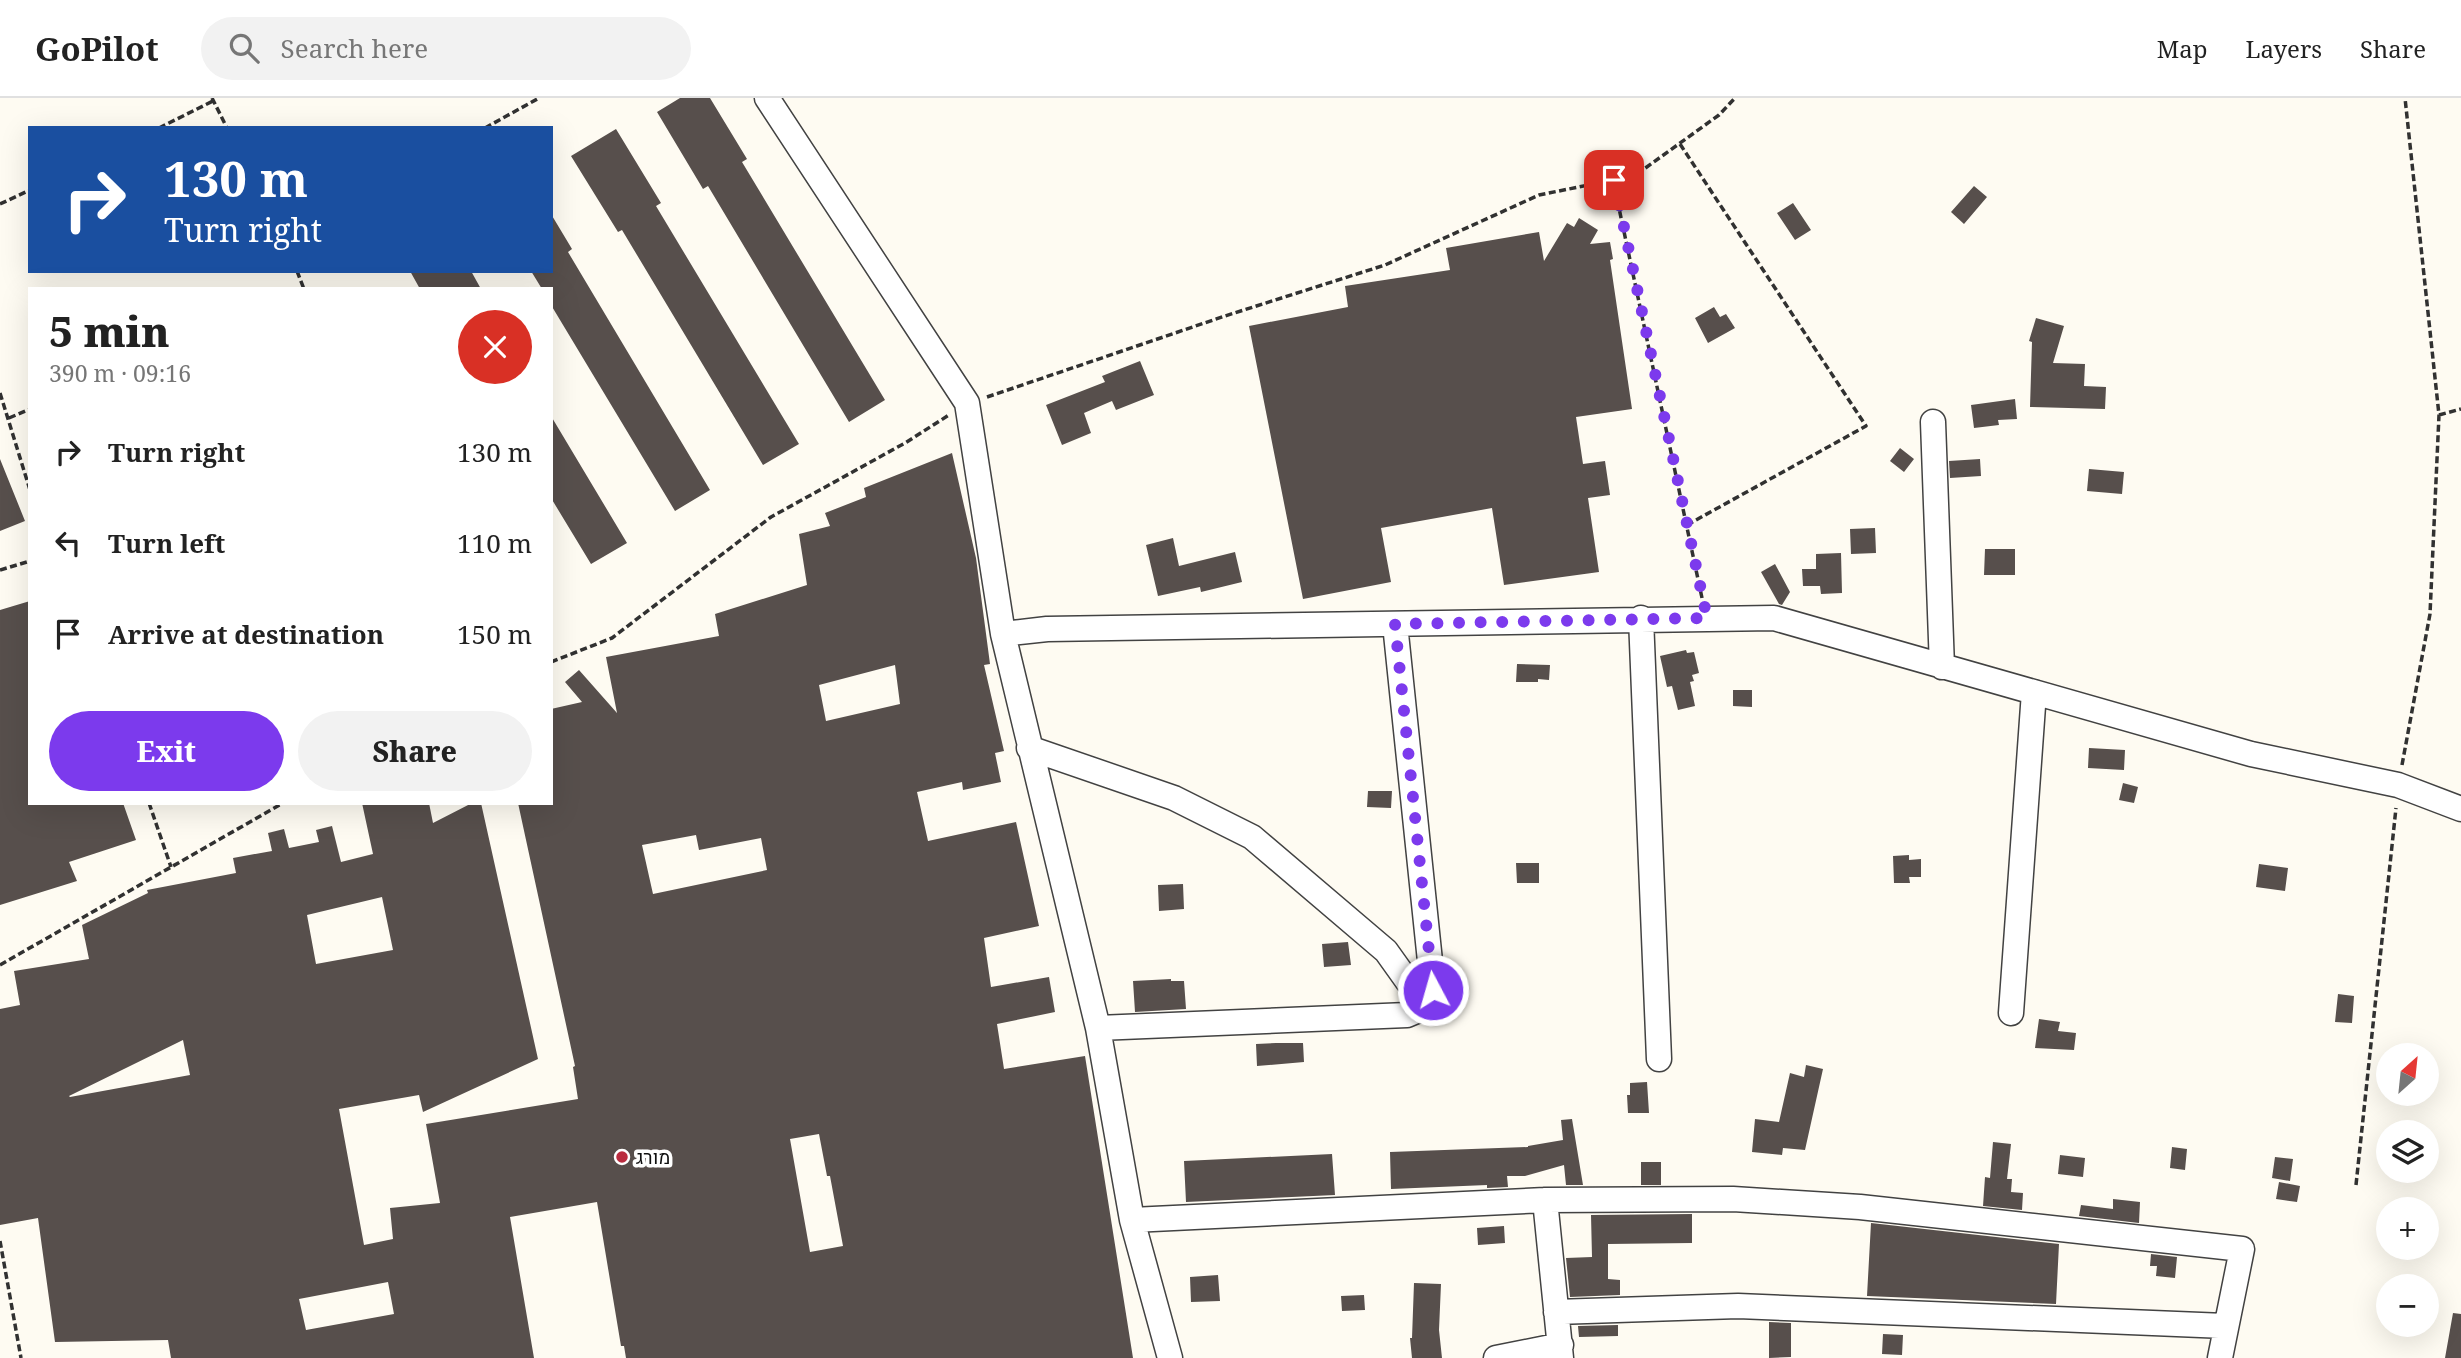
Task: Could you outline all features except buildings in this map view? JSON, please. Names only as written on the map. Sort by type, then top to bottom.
[{"type":"street","points":[[767,98],[967,403],[1003,634],[1098,1028],[1132,1220],[1170,1358]]},
{"type":"street","points":[[1933,422],[1942,667]]},
{"type":"street","points":[[1641,618],[1658,1059]]},
{"type":"street","points":[[1003,634],[1047,629],[1774,618],[2251,754],[2398,785],[2461,810]]},
{"type":"street","points":[[1098,1028],[1407,1015],[1426,1007],[1433,990],[1395,624]]},
{"type":"street","points":[[2011,1013],[2034,692]]},
{"type":"street","points":[[1029,748],[1174,798],[1252,837],[1386,951],[1426,1007]]},
{"type":"street","points":[[1132,1220],[1545,1200],[1733,1199],[1860,1208],[2242,1249],[2220,1358]]},
{"type":"street","points":[[1496,1358],[1561,1352],[1545,1200]]},
{"type":"street","points":[[1556,1312],[1738,1306],[2225,1326]]},
{"type":"path","points":[[489,126],[540,98]]},
{"type":"path","points":[[553,661],[612,638],[771,517],[905,443],[967,403],[1385,265],[1539,195],[1614,180],[1644,169],[1719,116],[1735,98]]},
{"type":"path","points":[[2356,1185],[2398,785],[2430,614],[2439,415],[2404,98]]},
{"type":"path","points":[[163,126],[212,99],[226,126]]},
{"type":"path","points":[[1679,144],[1866,426],[1687,525]]},
{"type":"path","points":[[1614,180],[1707,618]]},
{"type":"path","points":[[0,204],[28,191]]},
{"type":"path","points":[[0,393],[28,483]]},
{"type":"path","points":[[2439,415],[2461,409]]},
{"type":"path","points":[[9,418],[28,410]]},
{"type":"path","points":[[0,570],[28,562]]},
{"type":"path","points":[[150,805],[172,868]]},
{"type":"path","points":[[0,965],[280,805]]},
{"type":"path","points":[[0,1241],[21,1358]]},
{"type":"place","name":"מורג","points":[[622,1157]]},
{"type":"route","points":[[1433,990],[1395,624],[1707,618],[1614,180]]}]
